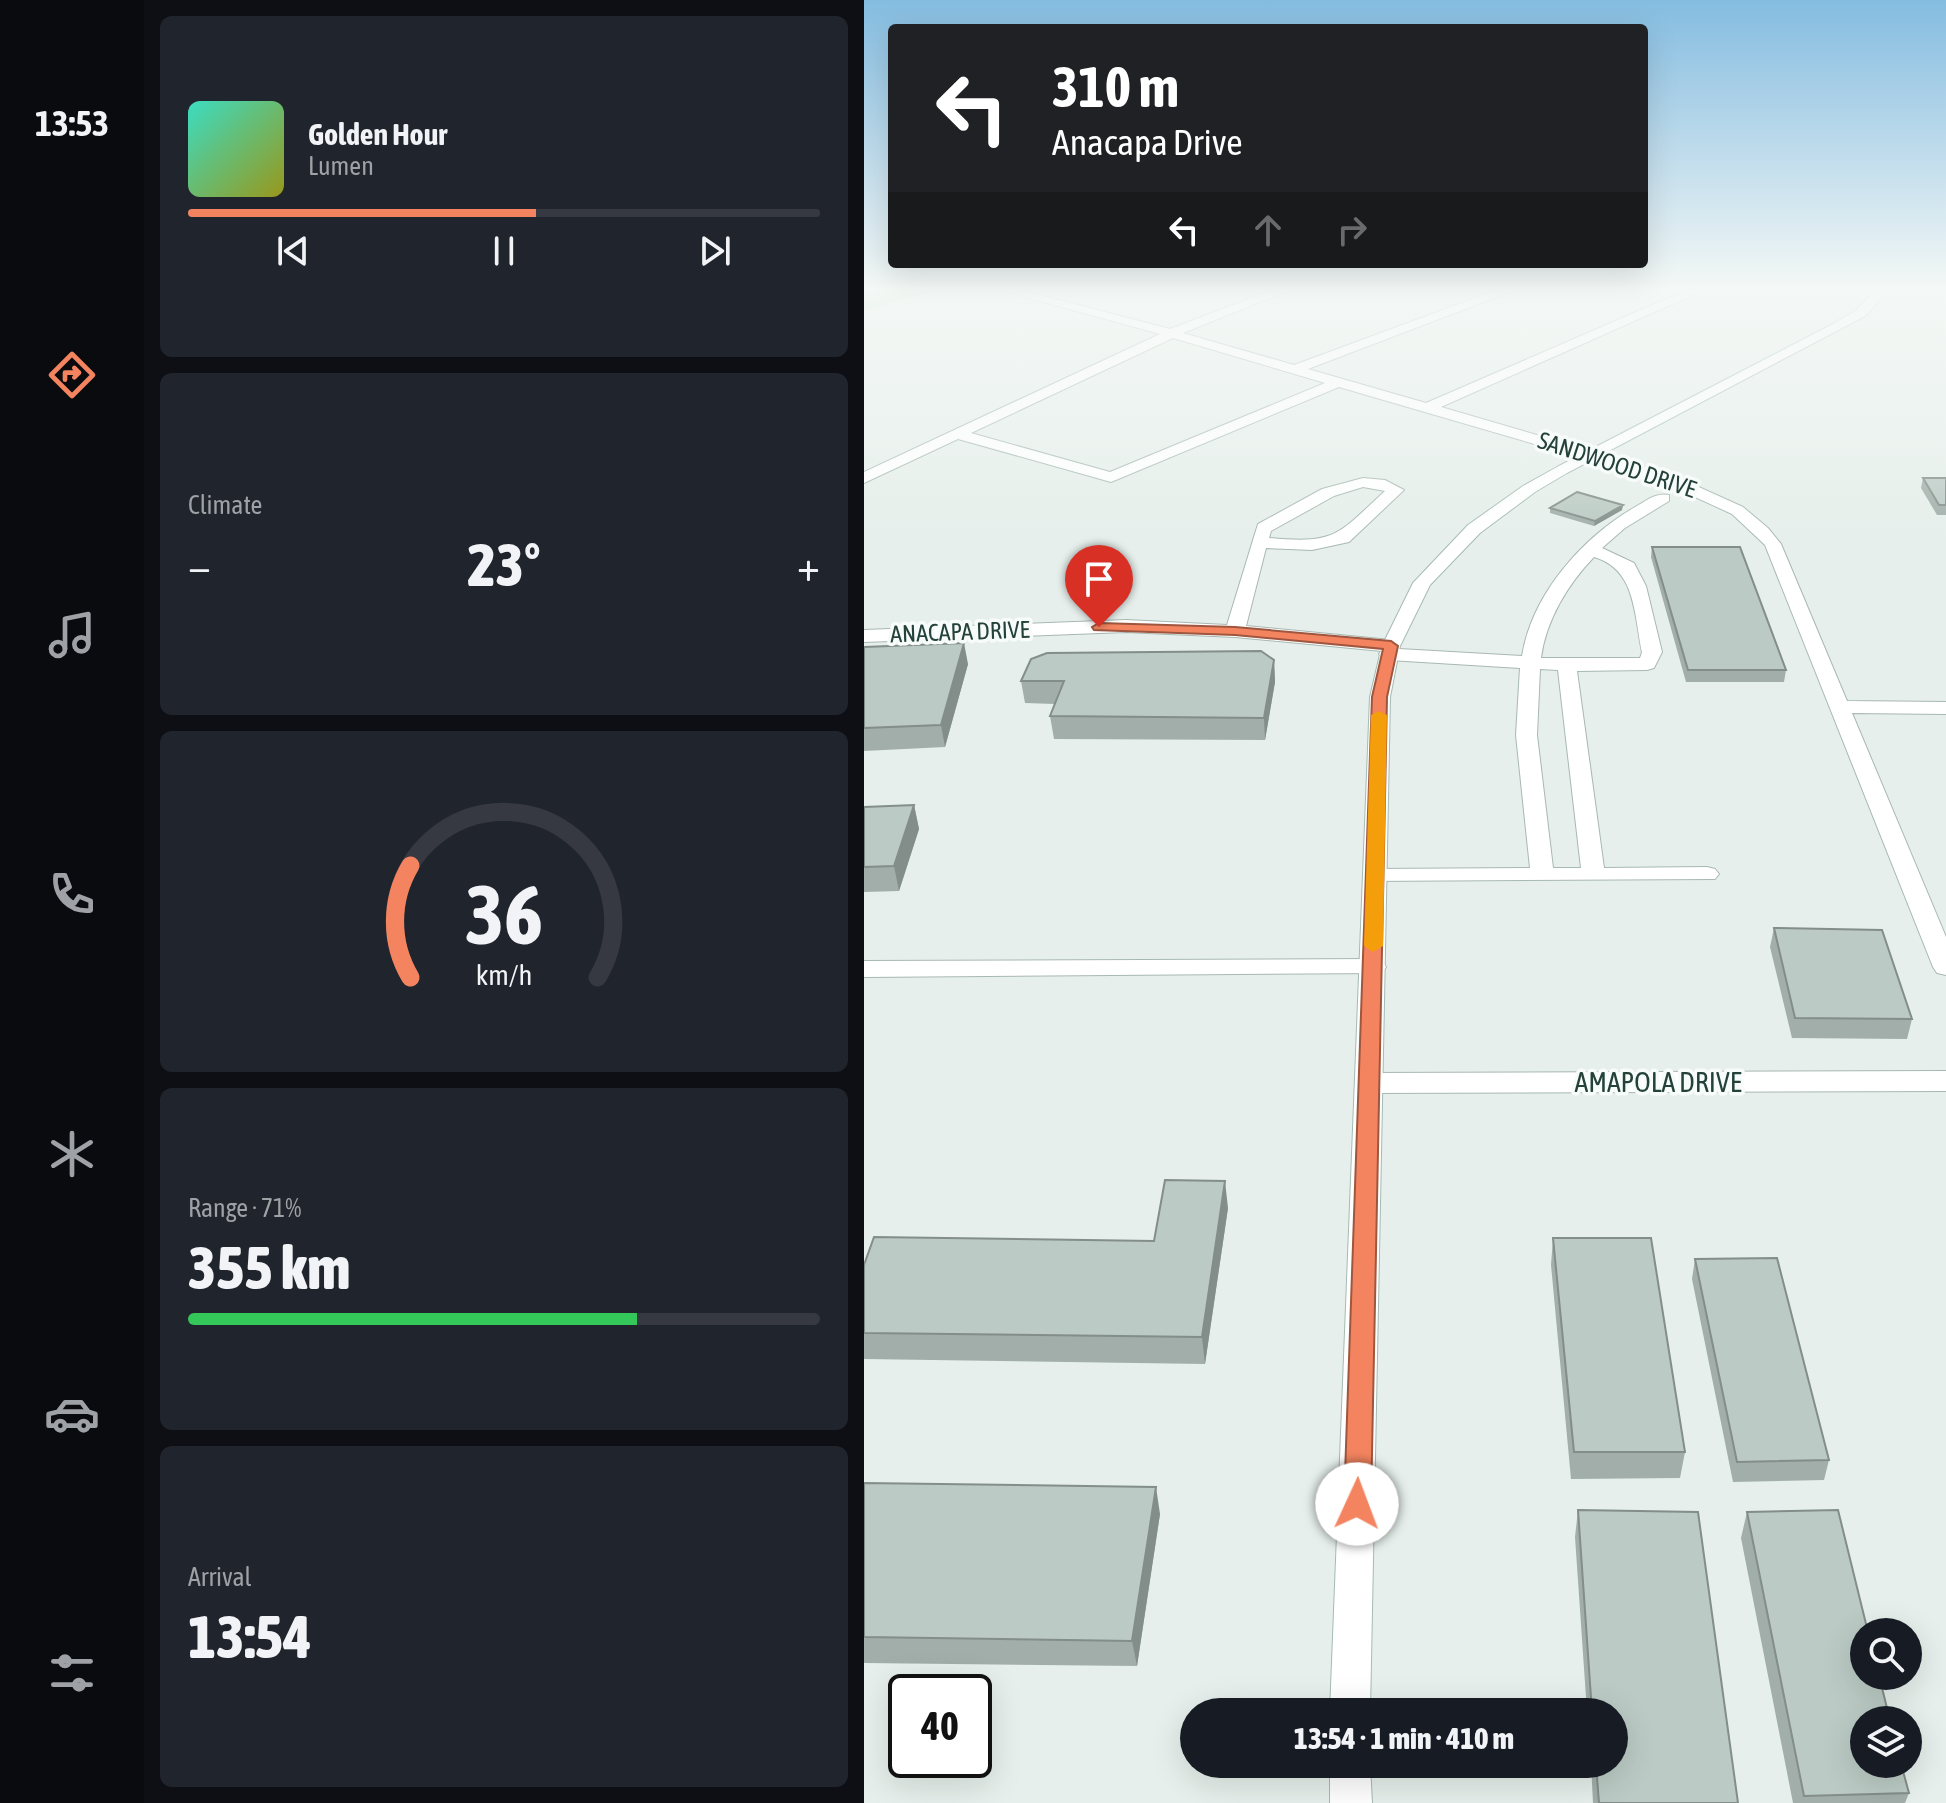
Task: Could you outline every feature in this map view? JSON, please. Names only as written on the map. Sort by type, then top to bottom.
[{"type":"street","points":[[864,478],[1086,374]]},
{"type":"street","name":"SANDWOOD DRIVE","points":[[1312,374],[1590,455],[1706,493],[1753,521],[1773,544],[1946,967]]},
{"type":"street","points":[[1430,407],[1505,374]]},
{"type":"street","points":[[1350,1698],[1380,697],[1390,650],[1422,583],[1474,529],[1529,489],[1747,374]]},
{"type":"street","points":[[956,434],[1111,477],[1339,382]]},
{"type":"street","points":[[1235,631],[1259,542],[1264,528],[1351,482],[1385,484],[1396,490],[1343,538],[1332,543],[1315,546],[1259,542]]},
{"type":"street","points":[[1542,875],[1525,710],[1527,665],[1542,620],[1558,586],[1607,533],[1663,498]]},
{"type":"street","name":"ANACAPA DRIVE","points":[[864,636],[1126,626],[1235,631],[1527,665],[1647,664],[1652,652],[1637,586],[1628,567],[1610,556],[1590,550]]},
{"type":"street","points":[[1567,665],[1593,874]]},
{"type":"street","points":[[1840,707],[1946,708]]},
{"type":"street","points":[[1375,876],[1707,874]]},
{"type":"street","points":[[864,969],[1373,967]]},
{"type":"street","name":"AMAPOLA DRIVE","points":[[1370,1083],[1946,1081]]},
{"type":"street","points":[[1350,1778],[1351,1803]]},
{"type":"building","points":[[1923,478],[1946,478],[1946,505],[1939,505]]},
{"type":"building","points":[[1577,492],[1623,505],[1595,521],[1550,508]]},
{"type":"building","points":[[1652,547],[1740,547],[1786,670],[1688,670]]},
{"type":"building","points":[[964,643],[941,725],[864,728],[864,647]]},
{"type":"building","points":[[1261,651],[1274,660],[1264,718],[1050,716],[1064,681],[1021,681],[1031,659],[1047,653]]},
{"type":"building","points":[[914,805],[894,866],[864,867],[864,807]]},
{"type":"building","points":[[1774,928],[1882,930],[1912,1019],[1795,1018]]},
{"type":"building","points":[[1165,1180],[1225,1181],[1202,1337],[864,1333],[864,1265],[874,1237],[1154,1241]]},
{"type":"building","points":[[1553,1238],[1651,1238],[1685,1452],[1574,1452]]},
{"type":"building","points":[[1777,1258],[1829,1460],[1737,1462],[1695,1259]]},
{"type":"building","points":[[864,1483],[1156,1487],[1132,1641],[864,1637]]},
{"type":"building","points":[[1578,1510],[1698,1512],[1738,1803],[1599,1803],[1597,1778],[1628,1778],[1628,1698],[1591,1698]]},
{"type":"building","points":[[1838,1510],[1865,1618],[1850,1618],[1850,1690],[1882,1690],[1886,1706],[1850,1706],[1850,1778],[1905,1778],[1909,1793],[1804,1796],[1747,1512]]},
{"type":"slow traffic","points":[[1373,946],[1379,715]]},
{"type":"route","points":[[1099,627],[1235,631],[1391,646],[1380,697],[1357,1504]]}]
